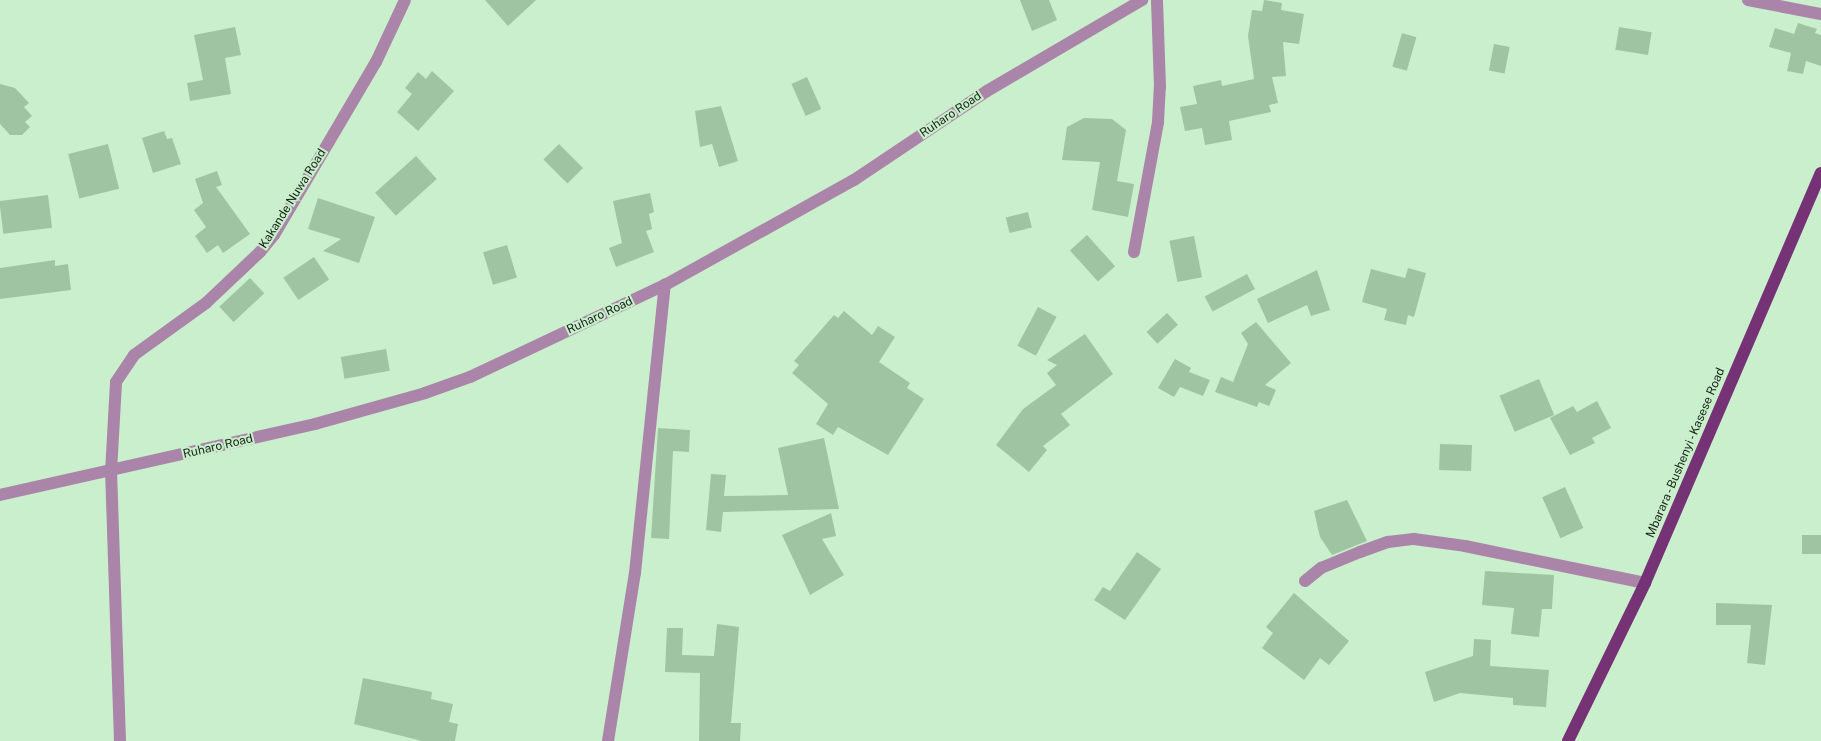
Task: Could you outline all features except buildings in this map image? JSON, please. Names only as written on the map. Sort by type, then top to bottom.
[{"type":"main road","name":"Mbarara - Bushenyi - Kasese Road","points":[[1568,741],[1645,583],[1821,173]]},
{"type":"street","name":"Kakande Nuwa Road","points":[[120,741],[111,472],[113,406],[116,382],[124,367],[140,350],[217,294],[274,235],[376,62],[405,0]]},
{"type":"street","name":"Ruharo Road","points":[[0,494],[111,472],[315,424],[426,393],[470,377],[665,285],[854,180],[987,91],[1142,0]]},
{"type":"street","points":[[1134,252],[1158,122],[1157,0]]},
{"type":"street","points":[[1748,0],[1821,14]]},
{"type":"street","points":[[608,741],[635,573],[665,285]]},
{"type":"street","points":[[1305,581],[1321,568],[1360,552],[1388,542],[1414,539],[1465,546],[1645,583]]}]
